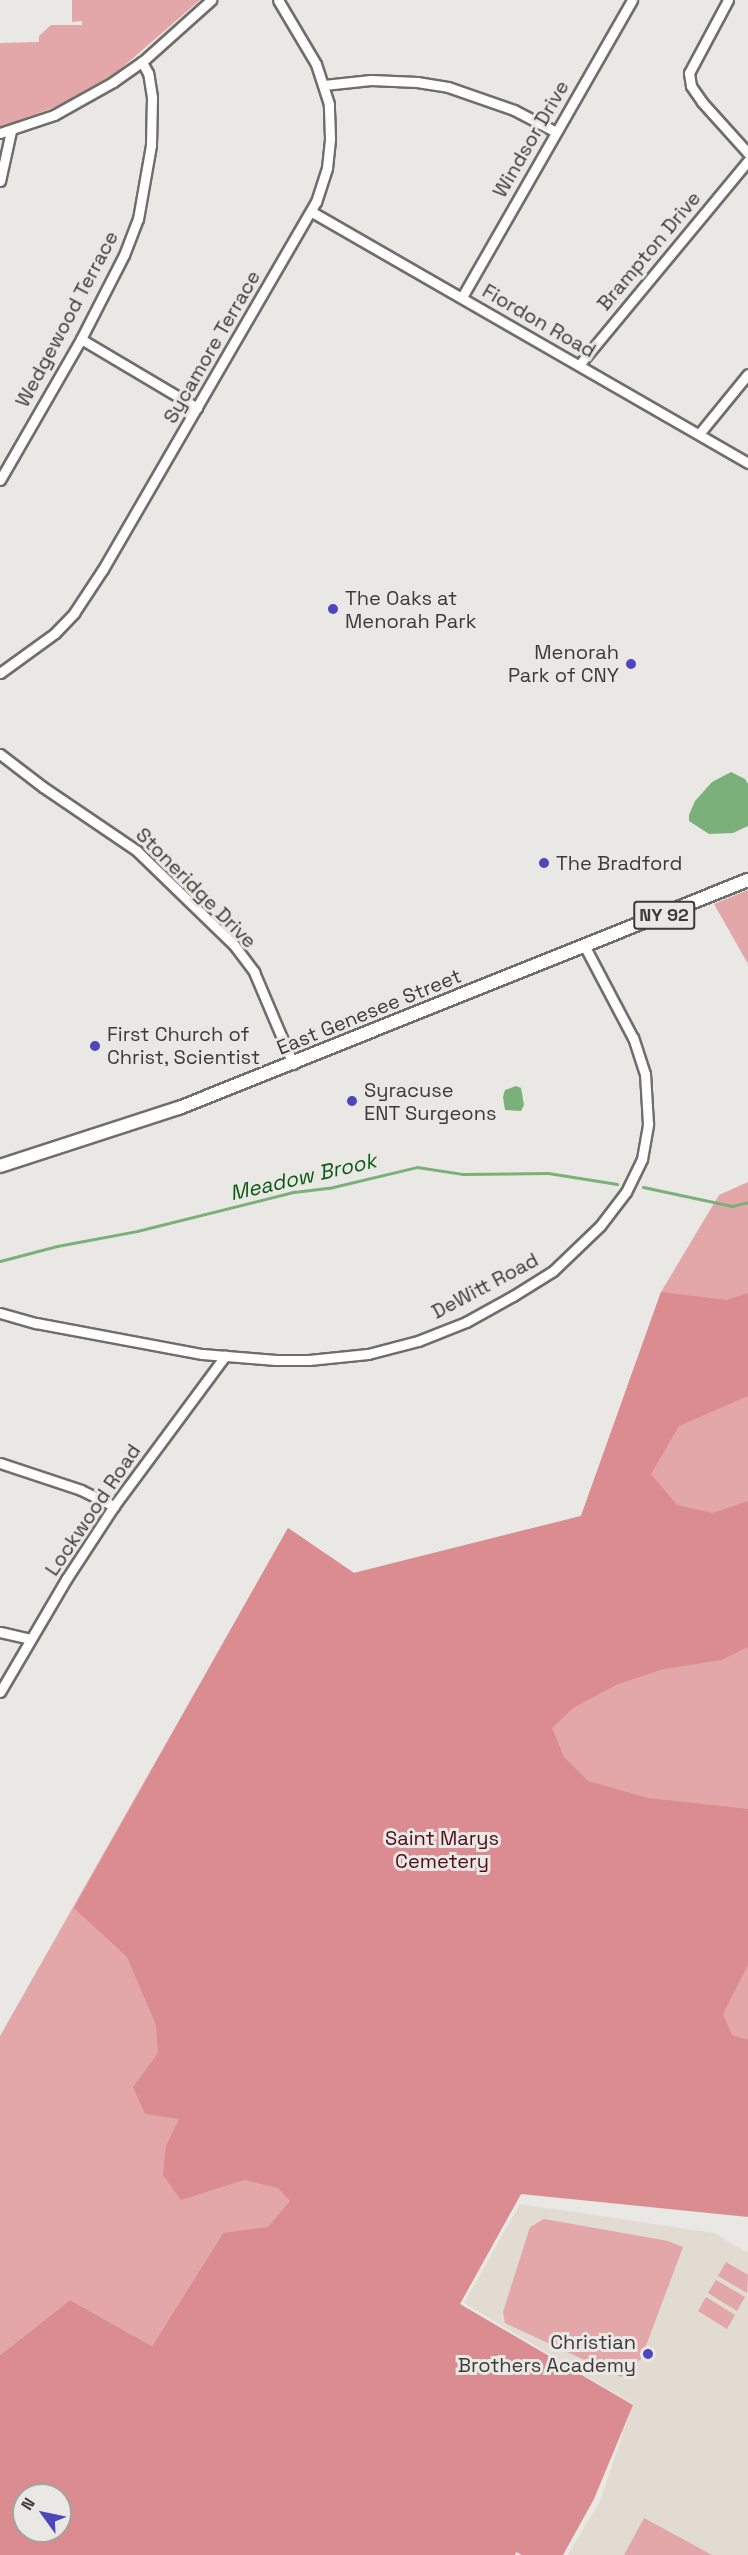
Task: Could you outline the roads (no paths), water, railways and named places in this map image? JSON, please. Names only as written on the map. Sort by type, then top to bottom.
[{"type":"main road","name":"East Genesee Street","points":[[0,1166],[179,1108],[748,880]]},
{"type":"street","points":[[0,134],[54,115],[142,62],[211,0]]},
{"type":"street","name":"Sycamore Terrace","points":[[0,673],[55,633],[74,613],[104,569],[312,212],[327,168],[330,138],[329,104],[316,64],[278,0]]},
{"type":"street","name":"Windsor Drive","points":[[462,297],[632,0]]},
{"type":"street","points":[[728,0],[689,73],[691,86],[702,102],[748,153]]},
{"type":"street","name":"Wedgewood Terrace","points":[[0,480],[81,339],[124,255],[138,219],[151,145],[152,97],[148,73],[142,62]]},
{"type":"street","points":[[324,85],[371,80],[417,82],[448,87],[514,110],[556,132]]},
{"type":"street","points":[[0,181],[11,131]]},
{"type":"street","name":"Brampton Drive","points":[[579,365],[748,161]]},
{"type":"street","name":"Fiordon Road","points":[[312,212],[748,463]]},
{"type":"street","points":[[81,339],[197,408]]},
{"type":"street","points":[[699,434],[748,374]]},
{"type":"street","name":"Stoneridge Drive","points":[[0,754],[43,787],[137,851],[234,945],[254,972],[293,1064]]},
{"type":"street","name":"DeWitt Road","points":[[0,1313],[36,1323],[146,1344],[225,1356],[309,1360],[368,1354],[418,1341],[466,1322],[523,1290],[553,1271],[600,1226],[626,1192],[638,1170],[648,1124],[649,1109],[645,1074],[633,1038],[585,947]]},
{"type":"street","name":"Lockwood Road","points":[[0,1692],[30,1639],[114,1506],[225,1356]]},
{"type":"street","points":[[0,1463],[81,1490],[114,1506]]},
{"type":"street","points":[[0,1632],[30,1639]]},
{"type":"waterway","name":"Meadow Brook","points":[[0,1261],[57,1246],[137,1231],[294,1192],[329,1188],[417,1167],[463,1174],[548,1173],[617,1184]]},
{"type":"waterway","name":"Meadow Brook","points":[[643,1187],[732,1206],[748,1202]]},
{"type":"place","name":"The Oaks at Menorah Park","points":[[333,609]]},
{"type":"place","name":"Menorah Park of CNY","points":[[631,664]]},
{"type":"place","name":"The Bradford","points":[[544,863]]},
{"type":"place","name":"First Church of Christ, Scientist","points":[[95,1046]]},
{"type":"place","name":"Syracuse ENT Surgeons","points":[[352,1101]]},
{"type":"place","name":"Christian Brothers Academy","points":[[648,2354]]},
{"type":"park label","name":"Saint Marys Cemetery","points":[[442,1850]]}]
